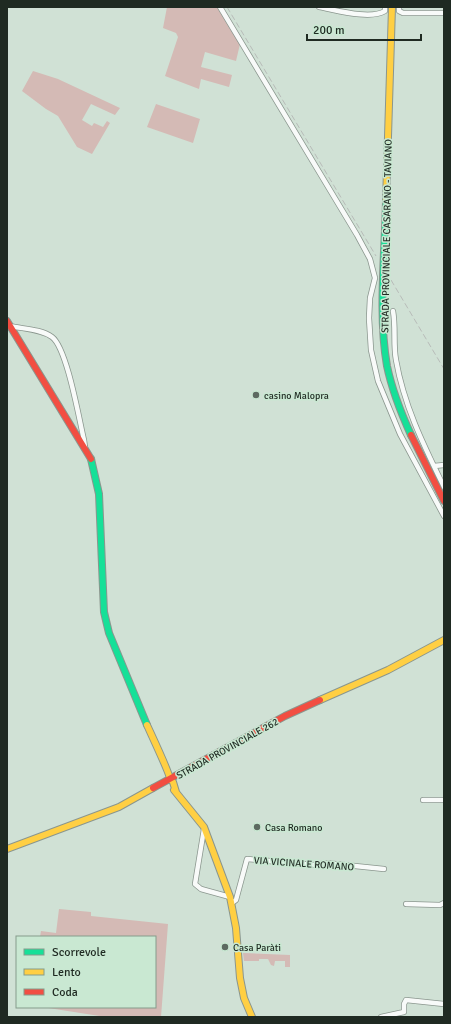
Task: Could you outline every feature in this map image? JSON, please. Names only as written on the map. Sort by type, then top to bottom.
[{"type":"main road","name":"STRADA PROVINCIALE CASARANO - TAVIANO","points":[[392,7],[383,323],[385,351],[389,377],[398,404],[444,501]]},
{"type":"main road","points":[[9,323],[91,459],[99,494],[104,612],[107,626],[167,776],[170,779],[170,784],[204,827],[231,900],[236,928],[240,978],[252,1017]]},
{"type":"main road","name":"STRADA PROVINCIALE 262","points":[[7,849],[119,807],[285,716],[382,673],[444,640]]},
{"type":"street","points":[[220,7],[370,259],[375,278],[370,305],[371,350],[378,381],[400,434],[444,516]]},
{"type":"street","points":[[319,7],[364,14],[380,14],[385,11],[385,7]]},
{"type":"street","points":[[399,7],[399,10],[403,13],[444,13]]},
{"type":"street","points":[[393,311],[396,358],[403,393],[417,431],[444,487]]},
{"type":"street","points":[[9,323],[43,333],[52,337],[59,344],[68,372],[85,449]]},
{"type":"street","points":[[434,466],[444,465]]},
{"type":"street","points":[[423,800],[444,800]]},
{"type":"street","points":[[204,827],[194,884],[201,889],[231,900]]},
{"type":"street","name":"VIA VICINALE ROMANO","points":[[231,900],[236,900],[247,860],[314,865],[326,863],[384,869]]},
{"type":"street","points":[[406,904],[440,905],[444,903]]},
{"type":"street","points":[[381,1017],[405,1014],[404,1004],[408,1000],[444,1004]]},
{"type":"shaded area","points":[[167,7],[218,7],[240,44],[236,61],[205,52],[201,67],[232,75],[229,87],[201,79],[199,89],[165,76],[178,37],[176,33],[163,28]]},
{"type":"shaded area","points":[[33,71],[58,79],[120,108],[115,115],[91,104],[82,120],[92,126],[94,123],[103,127],[107,121],[110,123],[92,154],[77,147],[58,116],[22,91]]},
{"type":"shaded area","points":[[156,104],[200,119],[193,143],[147,127]]},
{"type":"shaded area","points":[[59,909],[91,912],[91,916],[168,924],[161,1017],[106,1017],[48,1008],[156,1008],[156,936],[40,936],[41,931],[56,933]]},
{"type":"shaded area","points":[[243,953],[290,955],[290,967],[285,967],[285,961],[275,961],[274,966],[271,965],[268,959],[259,959],[259,961],[244,961]]},
{"type":"railway","points":[[227,7],[376,256]]},
{"type":"railway","points":[[391,280],[444,369]]},
{"type":"traffic: fast","points":[[386,201],[382,305],[384,347],[391,384],[411,435]]},
{"type":"traffic: fast","points":[[91,459],[99,494],[104,612],[109,633],[147,725]]},
{"type":"traffic: slow","points":[[386,201],[392,7]]},
{"type":"traffic: slow","points":[[320,700],[388,670],[444,640]]},
{"type":"traffic: slow","points":[[147,725],[170,779],[173,782],[176,792]]},
{"type":"traffic: slow","points":[[7,849],[119,807],[153,788]]},
{"type":"traffic: slow","points":[[174,790],[204,827],[230,897],[236,928],[240,978],[244,998],[252,1017]]},
{"type":"traffic: jam","points":[[7,321],[91,459]]},
{"type":"traffic: jam","points":[[411,435],[444,501]]},
{"type":"traffic: jam","points":[[153,788],[285,716],[320,700]]},
{"type":"place","name":"casino Malopra","points":[[256,395]]},
{"type":"place","name":"Casa Romano","points":[[257,827]]},
{"type":"place","name":"Casa Paràti","points":[[225,947]]}]
